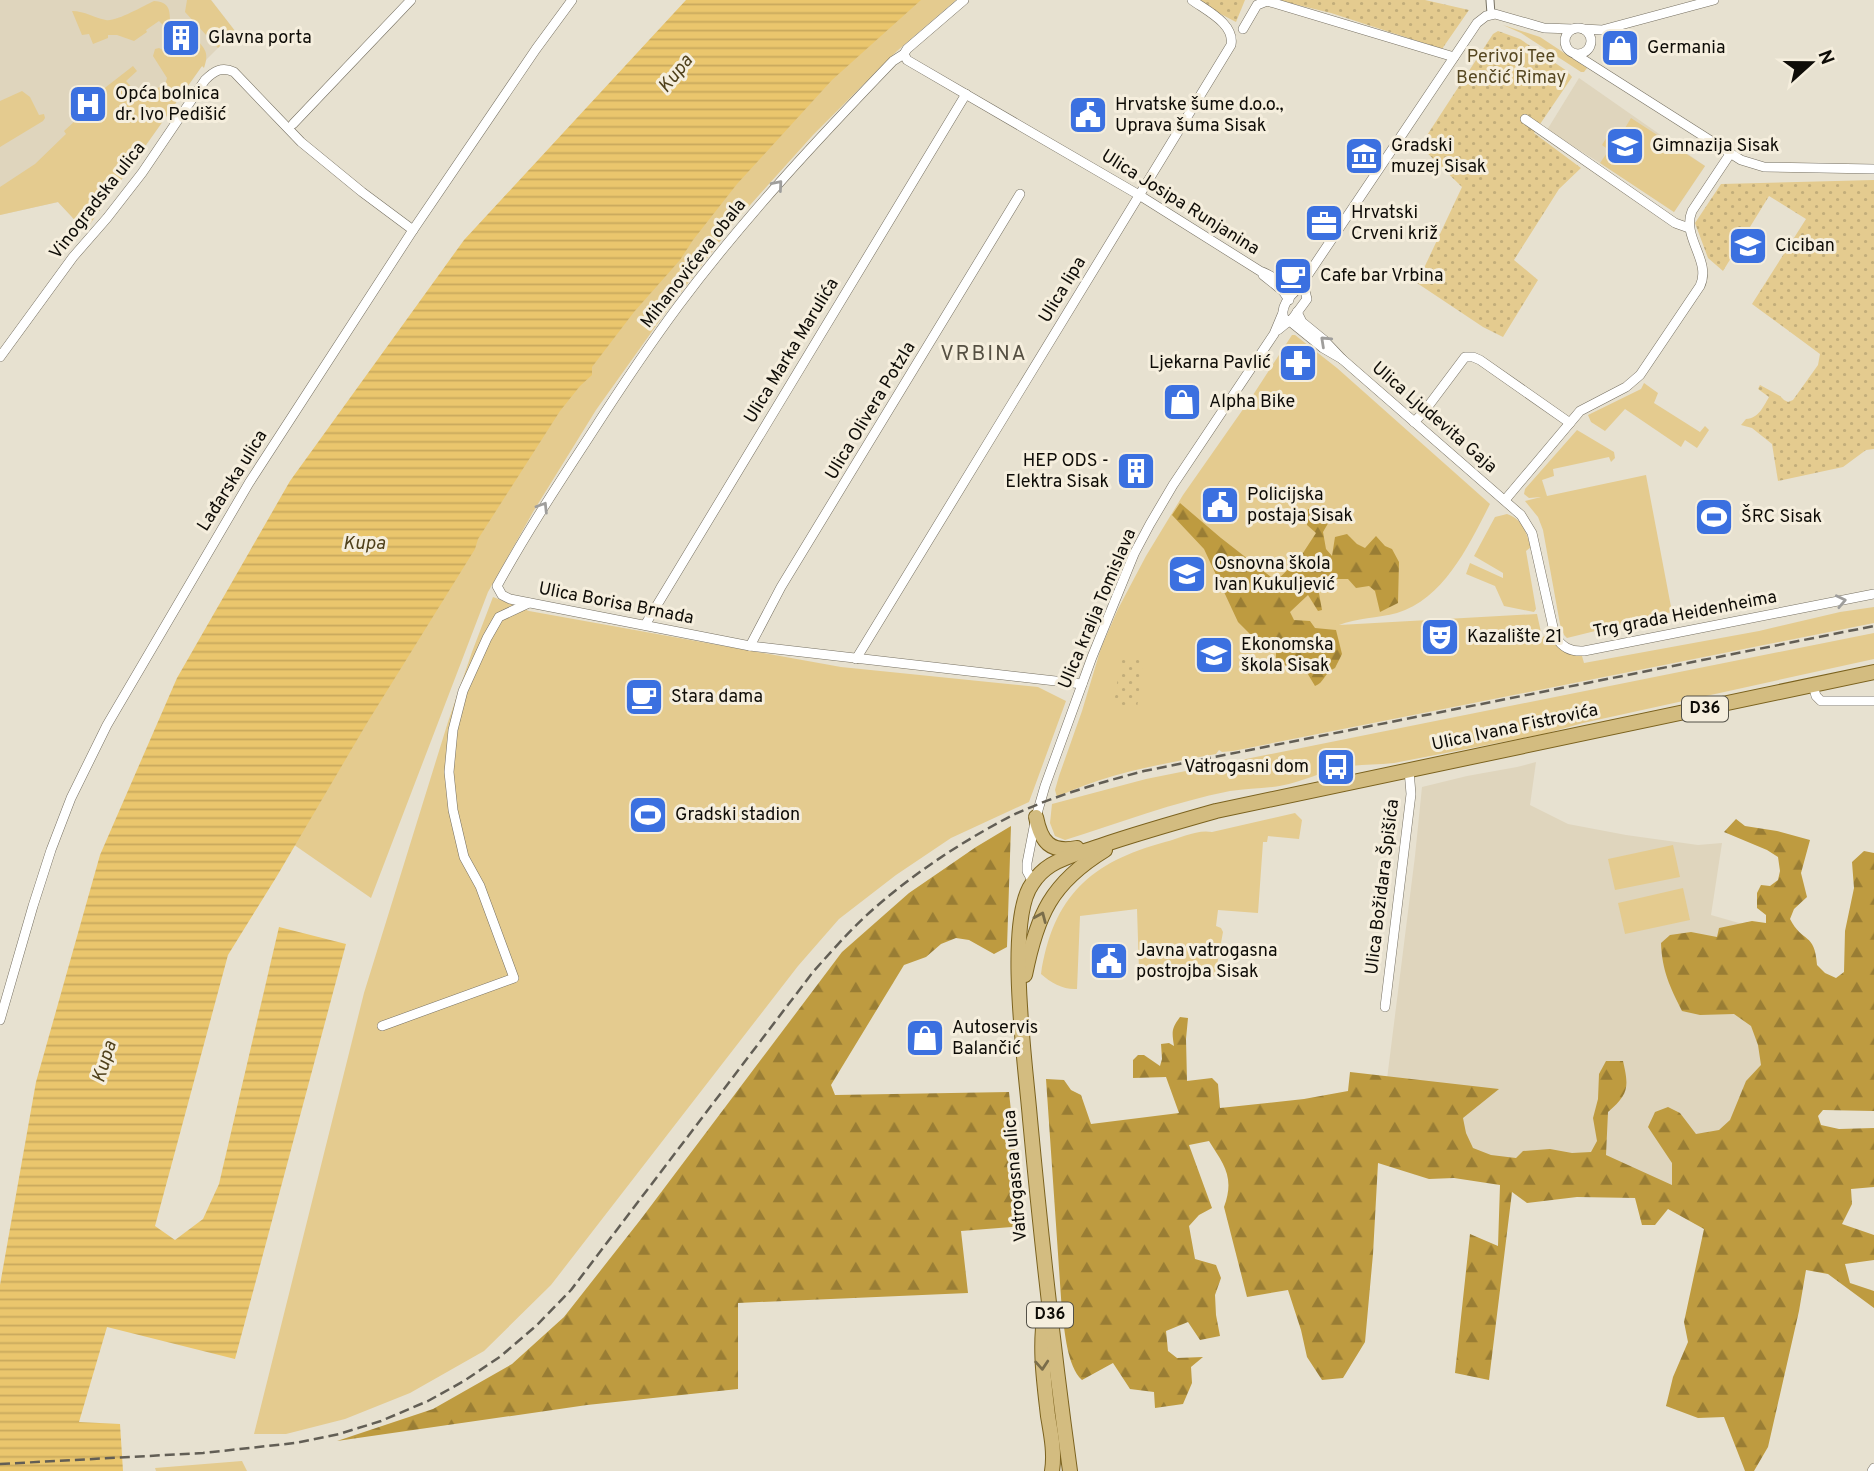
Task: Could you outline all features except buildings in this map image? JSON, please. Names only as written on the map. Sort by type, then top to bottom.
[{"type":"main road","name":"Ulica Ivana Fistrovića","points":[[1129,836],[1216,811],[1874,672]]},
{"type":"main road","points":[[1036,817],[1042,837],[1056,849],[1096,847]]},
{"type":"main road","name":"D36","points":[[1033,882],[1049,866],[1129,836]]},
{"type":"main road","name":"D36","points":[[1020,1007],[1034,936],[1047,904],[1059,887],[1080,867],[1129,836]]},
{"type":"main road","name":"Vatrogasna ulica","points":[[1033,882],[1024,897],[1021,914],[1020,1007],[1048,1297],[1070,1469]]},
{"type":"main road","points":[[1048,1297],[1042,1326],[1041,1354],[1053,1450],[1052,1471]]},
{"type":"street","points":[[293,124],[411,0]]},
{"type":"street","name":"Lađarska ulica","points":[[0,1020],[51,850],[71,798],[107,725],[249,483],[413,230],[572,0]]},
{"type":"street","name":"Mihanovićeva obala","points":[[531,602],[510,599],[502,595],[497,586],[626,379],[680,304],[816,141],[893,61],[964,0]]},
{"type":"street","name":"Ulica lipa","points":[[856,659],[1231,45],[1232,39],[1227,27],[1192,0]]},
{"type":"street","points":[[1490,0],[1491,14]]},
{"type":"street","points":[[1298,288],[1482,18],[1491,14],[1544,28],[1602,30],[1714,0]]},
{"type":"street","points":[[1244,29],[1257,5],[1267,1],[1454,57]]},
{"type":"street","points":[[1544,28],[1559,38],[1569,51],[1597,66],[1730,154],[1752,164],[1764,167],[1874,169]]},
{"type":"street","points":[[1578,29],[1590,34],[1592,58],[1597,66]]},
{"type":"street","points":[[1565,45],[1566,37],[1578,29]]},
{"type":"street","points":[[1576,55],[1585,53],[1596,34],[1602,30]]},
{"type":"street","name":"Ulica Josipa Runjanina","points":[[904,54],[907,60],[1139,195],[1260,271],[1292,289],[1305,291],[1308,297]]},
{"type":"street","name":"Vinogradska ulica","points":[[0,357],[73,257],[142,173],[205,80],[213,72],[224,68],[234,72],[312,152],[413,230]]},
{"type":"street","name":"Ulica Marka Marulića","points":[[645,625],[966,94]]},
{"type":"street","points":[[1525,119],[1675,223],[1689,228]]},
{"type":"street","points":[[1505,500],[1580,411],[1626,387],[1640,375],[1700,286],[1704,270],[1688,223],[1692,211],[1730,154]]},
{"type":"street","name":"Ulica Olivera Potzla","points":[[750,646],[782,587],[1020,194]]},
{"type":"street","points":[[1285,318],[1297,312],[1308,297],[1318,261]]},
{"type":"street","name":"Ulica Josipa Runjanina","points":[[1260,271],[1283,291],[1289,300]]},
{"type":"street","name":"Ulica kralja Tomislava","points":[[1033,882],[1027,871],[1027,863],[1045,786],[1126,573],[1173,485],[1285,318],[1283,308],[1298,288]]},
{"type":"street","name":"Ulica Ljudevita Gaja","points":[[1297,312],[1302,322],[1342,359],[1505,500]]},
{"type":"street","name":"Ulica Ljudevita Gaja","points":[[1285,318],[1331,354],[1342,359]]},
{"type":"street","points":[[1414,422],[1465,357],[1471,356],[1490,366],[1570,423]]},
{"type":"street","name":"Trg grada Heidenheima","points":[[1505,500],[1521,515],[1532,533],[1553,630],[1558,642],[1571,650],[1584,651],[1874,594]]},
{"type":"street","name":"Ulica Borisa Brnada","points":[[382,1026],[514,978],[480,886],[464,857],[453,810],[449,772],[453,730],[463,691],[499,617],[531,602],[750,646],[1082,684]]},
{"type":"street","points":[[1813,685],[1818,700],[1874,701]]},
{"type":"street","name":"Ulica Božidara Špišića","points":[[1385,1007],[1411,794],[1409,771]]},
{"type":"shaded area","name":"Opća bolnica dr. Ivo Pedišić","points":[[0,0],[211,0],[235,31],[207,59],[85,231],[58,202],[0,215]]},
{"type":"shaded area","name":"Gimnazija Sisak","points":[[1579,78],[1705,166],[1674,212],[1547,130]]},
{"type":"shaded area","points":[[1536,762],[1530,805],[1568,824],[1698,845],[1722,843],[1711,915],[1774,933],[1806,948],[1736,1218],[1515,1172],[1380,1135],[1422,787]]},
{"type":"green space","points":[[187,0],[211,0],[235,31],[218,48],[185,12]]},
{"type":"green space","points":[[809,0],[956,0],[897,51],[813,135],[734,223],[596,410],[533,512],[488,592],[371,898],[261,822]]},
{"type":"green space","points":[[1194,0],[1245,0],[1236,22]]},
{"type":"green space","points":[[1277,0],[1425,0],[1469,10],[1442,49],[1331,13]]},
{"type":"green space","points":[[154,1],[167,6],[170,20],[165,27],[159,21],[134,41],[108,35],[108,38],[93,44],[89,34],[82,35],[72,11],[110,20]]},
{"type":"green space","points":[[1503,25],[1540,37],[1587,68],[1581,72],[1521,33]]},
{"type":"green space","name":"Perivoj Tee Benčić Rimay","points":[[1498,31],[1520,39],[1572,77],[1534,133],[1581,168],[1559,189],[1514,260],[1538,280],[1503,337],[1483,327],[1417,283],[1462,187],[1420,146],[1493,34]]},
{"type":"green space","points":[[194,36],[206,54],[204,68],[202,66],[85,231],[58,202],[0,215],[0,187],[35,164],[66,134],[64,131],[75,121],[70,115],[133,66],[137,71],[126,81],[137,93],[148,85],[155,89],[165,85],[167,78],[153,56],[155,49],[163,50],[168,46],[174,53],[177,50],[174,47],[177,48]]},
{"type":"green space","points":[[22,91],[30,97],[39,115],[44,114],[45,118],[0,147],[0,101]]},
{"type":"green space","points":[[1631,118],[1705,166],[1674,212],[1600,163],[1609,150],[1602,145],[1613,127],[1622,133]]},
{"type":"green space","points":[[1874,180],[1874,449],[1866,450],[1843,467],[1778,481],[1772,444],[1752,428],[1741,425],[1763,408],[1769,397],[1758,389],[1760,385],[1788,402],[1793,400],[1818,365],[1820,354],[1752,304],[1806,219],[1769,196],[1723,271],[1708,258],[1695,223],[1721,184]]},
{"type":"green space","points":[[1292,335],[1337,368],[1490,504],[1464,553],[1442,583],[1428,596],[1397,613],[1339,625],[1537,614],[1542,637],[1550,635],[1563,650],[1582,656],[1584,663],[1874,607],[1874,623],[1233,751],[1219,750],[1216,754],[1115,775],[1057,797],[1055,790],[1059,776],[1101,648],[1118,609],[1183,495]]},
{"type":"green space","points":[[1644,383],[1658,393],[1654,403],[1700,432],[1705,426],[1709,430],[1697,448],[1685,440],[1681,447],[1625,409],[1605,431],[1591,422],[1588,415],[1641,389]]},
{"type":"green space","points":[[1577,430],[1614,452],[1615,458],[1611,462],[1609,457],[1553,469],[1554,476],[1542,480],[1547,496],[1646,475],[1672,612],[1567,638],[1560,624],[1543,530],[1538,517],[1525,501],[1541,497],[1529,498],[1524,494],[1525,489]]},
{"type":"green space","points":[[1180,503],[1276,581],[1299,559],[1316,533],[1307,525],[1308,509],[1326,510],[1330,520],[1323,532],[1326,549],[1332,556],[1335,537],[1347,534],[1365,548],[1376,536],[1392,549],[1399,562],[1398,603],[1380,612],[1375,591],[1369,586],[1356,588],[1348,579],[1334,579],[1318,588],[1322,610],[1318,611],[1308,595],[1290,612],[1294,620],[1310,621],[1315,628],[1336,630],[1342,654],[1335,668],[1315,686],[1306,671],[1293,669],[1276,661],[1276,643],[1253,637],[1238,622],[1204,549],[1172,515]]},
{"type":"green space","points":[[1507,514],[1520,523],[1531,547],[1526,551],[1536,609],[1534,612],[1504,606],[1495,586],[1466,574],[1470,563],[1503,578],[1503,573],[1474,556],[1495,517]]},
{"type":"green space","points":[[493,597],[529,611],[841,667],[1038,687],[1066,701],[1029,802],[951,838],[896,875],[839,919],[798,966],[551,1285],[484,1351],[410,1393],[345,1419],[286,1434],[254,1434],[364,993],[448,722]]},
{"type":"green space","points":[[1874,633],[1874,659],[1544,734],[1394,763],[1343,767],[1282,786],[1230,791],[1167,807],[1065,840],[1055,836],[1050,823],[1052,804],[1146,779]]},
{"type":"green space","points":[[1121,656],[1144,660],[1137,708],[1114,704]]},
{"type":"green space","points":[[1295,813],[1302,820],[1299,839],[1268,836],[1267,842],[1263,842],[1258,913],[1218,910],[1216,926],[1223,932],[1215,976],[1139,970],[1137,909],[1080,916],[1077,989],[1058,985],[1041,974],[1055,923],[1066,903],[1096,872],[1139,850],[1189,834],[1212,832]]},
{"type":"green space","points":[[1736,819],[1745,826],[1810,840],[1801,873],[1807,897],[1794,909],[1790,919],[1814,947],[1817,965],[1836,978],[1844,972],[1845,931],[1854,888],[1852,862],[1864,851],[1874,853],[1874,1111],[1823,1110],[1818,1116],[1821,1125],[1839,1129],[1874,1128],[1874,1187],[1851,1189],[1852,1204],[1842,1224],[1874,1235],[1874,1260],[1845,1264],[1850,1283],[1874,1291],[1874,1308],[1828,1274],[1806,1270],[1768,1447],[1754,1471],[1745,1471],[1724,1417],[1698,1418],[1666,1406],[1673,1377],[1688,1342],[1684,1322],[1704,1229],[1668,1209],[1655,1225],[1642,1225],[1635,1198],[1577,1197],[1527,1203],[1512,1192],[1489,1380],[1455,1373],[1470,1234],[1498,1246],[1500,1185],[1454,1178],[1429,1179],[1378,1163],[1365,1342],[1343,1378],[1322,1380],[1307,1357],[1288,1290],[1247,1297],[1224,1207],[1228,1179],[1209,1141],[1189,1145],[1212,1208],[1199,1215],[1189,1226],[1195,1259],[1216,1265],[1221,1278],[1215,1295],[1220,1336],[1200,1340],[1188,1322],[1166,1331],[1168,1351],[1177,1358],[1203,1357],[1191,1367],[1192,1383],[1183,1404],[1155,1408],[1154,1392],[1130,1389],[1113,1363],[1082,1380],[1070,1358],[1062,1312],[1046,1079],[1064,1080],[1071,1090],[1081,1095],[1091,1124],[1179,1113],[1166,1077],[1133,1078],[1133,1060],[1138,1055],[1144,1055],[1160,1066],[1161,1044],[1169,1043],[1174,1046],[1175,1025],[1180,1017],[1188,1018],[1187,1081],[1212,1078],[1218,1084],[1220,1108],[1304,1099],[1348,1091],[1350,1072],[1499,1089],[1463,1118],[1466,1133],[1473,1148],[1491,1155],[1516,1158],[1523,1151],[1550,1149],[1572,1153],[1591,1152],[1597,1141],[1593,1118],[1598,1099],[1599,1074],[1606,1061],[1623,1061],[1626,1090],[1608,1112],[1606,1155],[1672,1185],[1672,1163],[1648,1127],[1655,1112],[1668,1107],[1680,1113],[1696,1134],[1719,1130],[1730,1120],[1746,1081],[1761,1065],[1751,1026],[1734,1014],[1700,1015],[1682,1011],[1667,979],[1662,953],[1661,943],[1670,935],[1691,932],[1717,937],[1719,928],[1752,921],[1766,923],[1766,915],[1757,908],[1757,893],[1761,885],[1770,886],[1778,880],[1778,857],[1724,832]]},
{"type":"green space","points":[[1011,826],[1007,947],[994,954],[969,940],[956,938],[941,944],[926,957],[904,965],[831,1085],[835,1095],[1009,1092],[1023,1226],[961,1231],[968,1293],[738,1303],[738,1389],[587,1405],[337,1441],[433,1409],[512,1364],[564,1317],[842,952],[909,893]]},
{"type":"green space","points":[[1673,845],[1680,877],[1615,890],[1608,859]]},
{"type":"green space","points":[[1683,888],[1690,920],[1625,934],[1618,903]]},
{"type":"green space","points":[[242,1461],[247,1471],[156,1471],[155,1468]]},
{"type":"water","name":"Kupa","points":[[686,0],[921,0],[832,80],[737,184],[680,260],[634,312],[592,367],[592,375],[560,411],[478,539],[475,549],[228,955],[155,1226],[175,1240],[203,1219],[219,1184],[279,927],[346,944],[235,1359],[107,1327],[79,1422],[120,1424],[123,1471],[0,1471],[0,1285],[36,1082],[100,855],[177,678],[290,481],[464,240]]},
{"type":"railway","points":[[0,1464],[203,1453],[295,1443],[339,1434],[381,1421],[428,1401],[464,1381],[501,1356],[537,1325],[571,1290],[813,972],[854,927],[902,885],[937,860],[1011,816],[1076,790],[1144,771],[1874,626]]},
{"type":"place","name":"Glavna porta","points":[[181,38]]},
{"type":"place","name":"Germania","points":[[1620,48]]},
{"type":"place","name":"Opća bolnica dr. Ivo Pedišić","points":[[88,104]]},
{"type":"place","name":"Hrvatske šume d.o.o., Uprava šuma Sisak","points":[[1088,115]]},
{"type":"place","name":"Gimnazija Sisak","points":[[1625,146]]},
{"type":"place","name":"Gradski muzej Sisak","points":[[1364,156]]},
{"type":"place","name":"Hrvatski Crveni križ","points":[[1324,223]]},
{"type":"place","name":"Ciciban","points":[[1748,246]]},
{"type":"place","name":"Cafe bar Vrbina","points":[[1293,276]]},
{"type":"place","name":"Ljekarna Pavlić","points":[[1298,363]]},
{"type":"place","name":"Alpha Bike","points":[[1182,402]]},
{"type":"place","name":"HEP ODS - Elektra Sisak","points":[[1136,471]]},
{"type":"place","name":"Policijska postaja Sisak","points":[[1220,505]]},
{"type":"place","name":"ŠRC Sisak","points":[[1714,517]]},
{"type":"place","name":"Osnovna škola Ivan Kukuljević","points":[[1187,574]]},
{"type":"place","name":"Kazalište 21","points":[[1440,637]]},
{"type":"place","name":"Ekonomska škola Sisak","points":[[1214,655]]},
{"type":"place","name":"Stara dama","points":[[644,697]]},
{"type":"place","name":"Vatrogasni dom","points":[[1336,767]]},
{"type":"place","name":"Gradski stadion","points":[[648,815]]},
{"type":"place","name":"Javna vatrogasna postrojba Sisak","points":[[1109,961]]},
{"type":"place","name":"Autoservis Balančić","points":[[925,1038]]},
{"type":"district","name":"VRBINA","points":[[984,354]]}]
